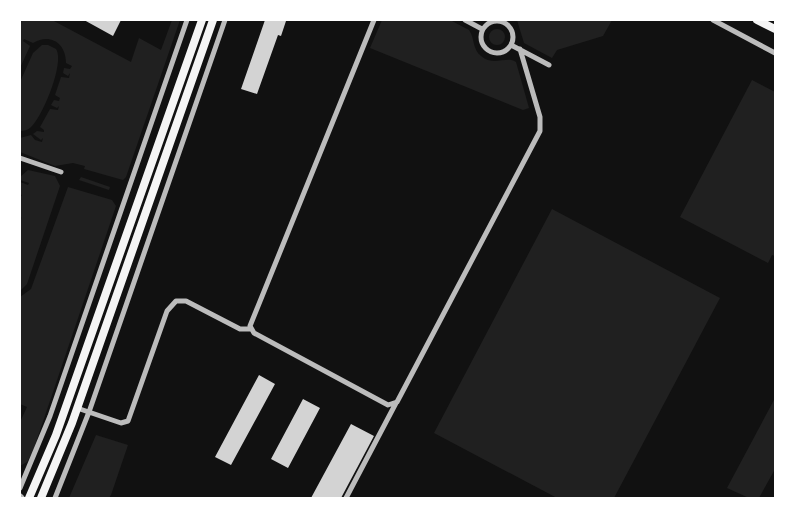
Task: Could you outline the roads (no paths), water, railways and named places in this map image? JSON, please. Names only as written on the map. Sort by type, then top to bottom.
[{"type":"main road","points":[[29,498],[56,435],[202,20]]},
{"type":"main road","points":[[41,498],[78,408],[214,20]]},
{"type":"main road","points":[[757,20],[775,30]]},
{"type":"street","points":[[20,488],[50,416],[187,20]]},
{"type":"street","points":[[55,498],[89,412],[225,20]]},
{"type":"street","points":[[374,20],[251,324],[251,329],[254,333],[387,404],[397,402]]},
{"type":"street","points":[[465,20],[482,29]]},
{"type":"street","points":[[713,20],[775,53]]},
{"type":"street","points":[[492,21],[505,21],[512,32],[511,45],[501,52],[489,51],[481,42],[482,29],[492,21]]},
{"type":"street","points":[[511,45],[549,65]]},
{"type":"street","points":[[346,498],[540,131],[540,117],[520,49]]},
{"type":"street","points":[[20,158],[61,172]]},
{"type":"street","points":[[78,408],[121,423],[128,420],[166,311],[176,301],[189,302],[238,328],[251,329]]}]
